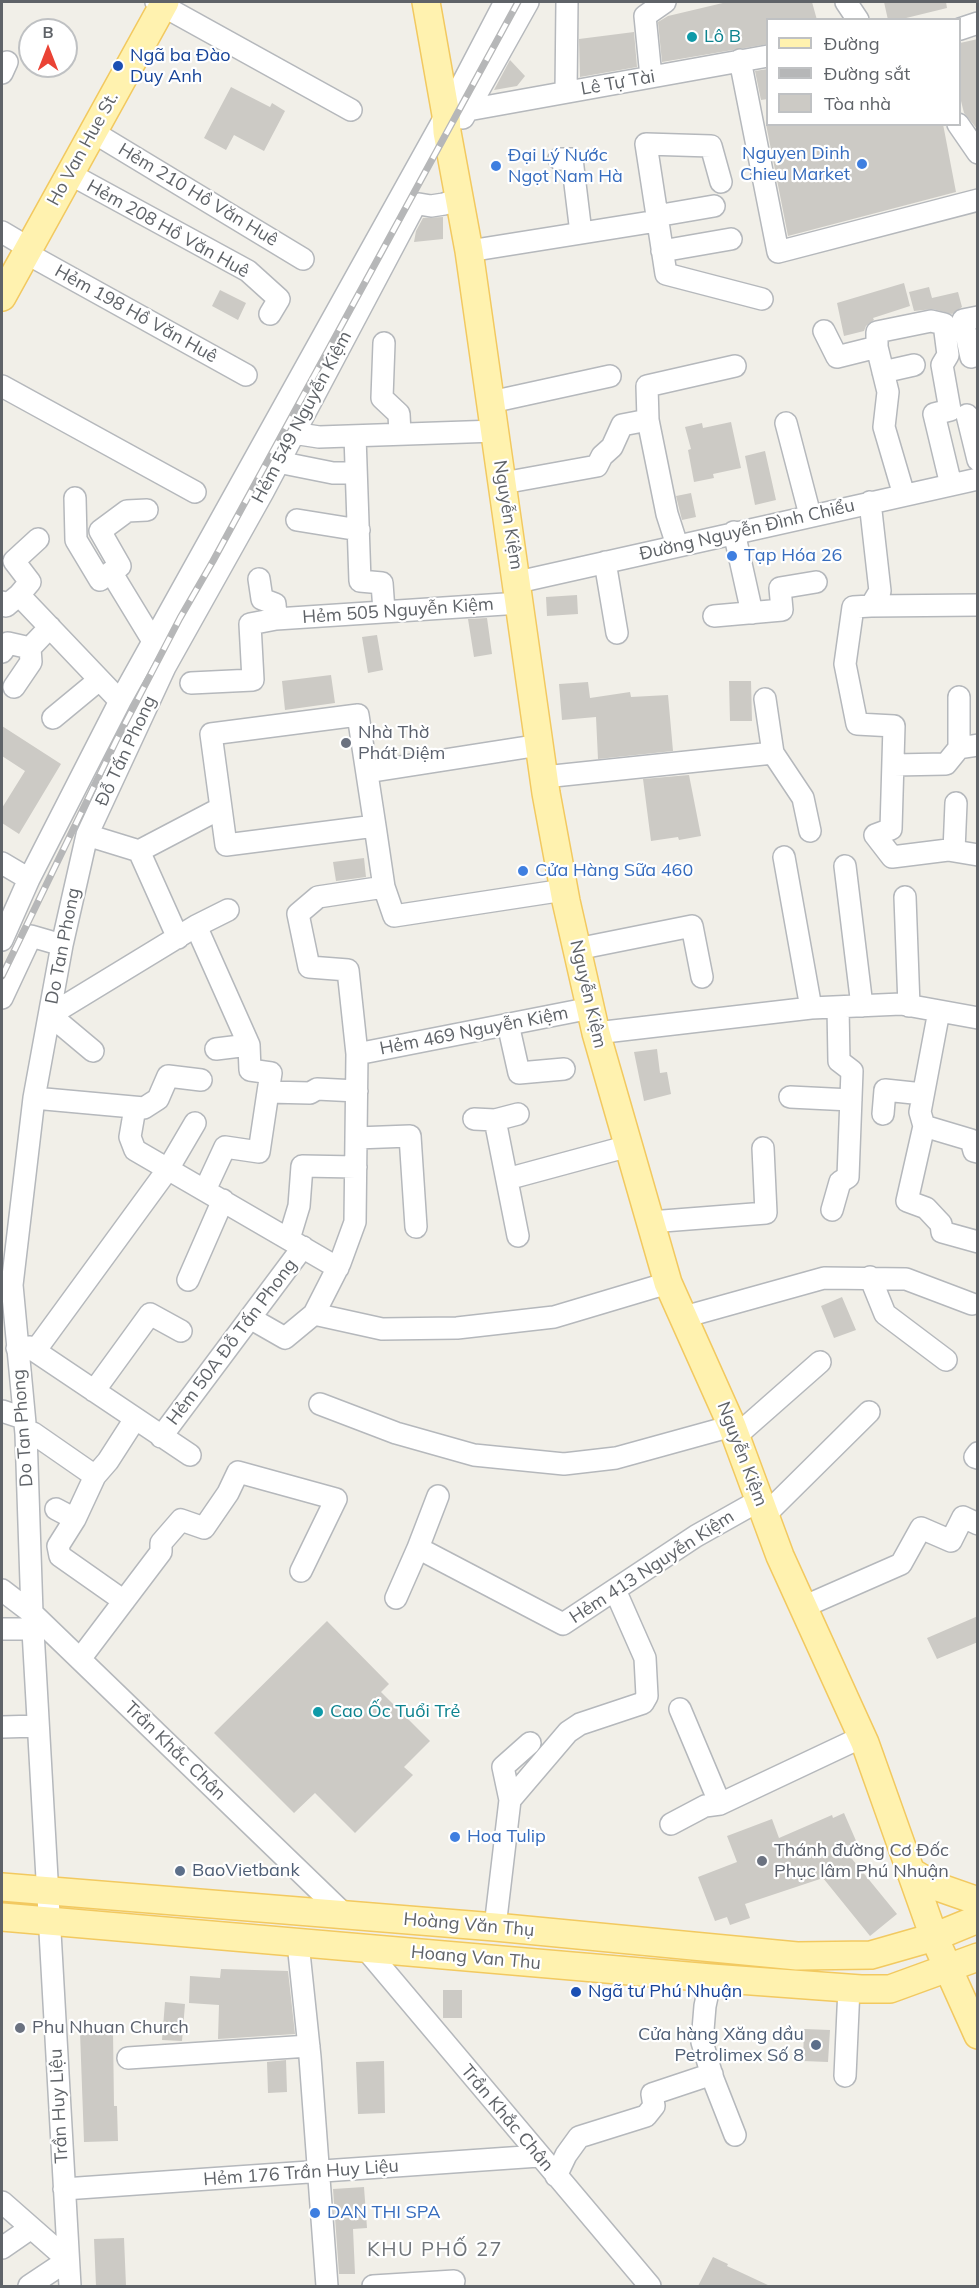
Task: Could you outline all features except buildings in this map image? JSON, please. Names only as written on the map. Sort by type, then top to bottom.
[{"type":"main road","name":"Nguyễn Kiệm","points":[[426,2],[457,112],[449,142],[469,251],[496,431],[544,777],[564,890],[593,1020],[668,1283],[734,1431],[780,1556],[862,1737],[934,1937],[978,2035]]},
{"type":"main road","name":"Ho Van Hue St.","points":[[2,297],[161,3]]},
{"type":"main road","points":[[910,1871],[935,1886],[978,1900]]},
{"type":"main road","name":"Hoàng Văn Thụ","points":[[2,1887],[495,1927],[797,1956],[871,1955],[934,1937],[978,1918]]},
{"type":"main road","name":"Hoang Van Thu","points":[[2,1917],[849,1988],[890,1989],[978,1957]]},
{"type":"street","points":[[457,112],[506,2]]},
{"type":"street","points":[[2,940],[29,879],[153,641],[457,112],[528,2]]},
{"type":"street","points":[[566,92],[567,2]]},
{"type":"street","points":[[651,77],[645,16],[665,2]]},
{"type":"street","points":[[846,2],[857,18]]},
{"type":"street","points":[[161,3],[351,110]]},
{"type":"street","points":[[961,29],[978,23]]},
{"type":"street","name":"Lê Tự Tài","points":[[457,112],[766,56]]},
{"type":"street","points":[[741,60],[778,252],[978,200]]},
{"type":"street","points":[[959,126],[978,153]]},
{"type":"street","name":"Hẻm 210 Hồ Văn Huê","points":[[93,132],[303,259]]},
{"type":"street","points":[[721,182],[711,147],[646,144],[666,274],[762,299]]},
{"type":"street","points":[[559,159],[572,159],[581,233]]},
{"type":"street","name":"Hẻm 208 Hồ Văn Huê","points":[[70,174],[248,271],[279,299],[270,314]]},
{"type":"street","name":"Hẻm 549 Nguyễn Kiệm","points":[[165,667],[414,207],[419,204],[431,206],[459,199]]},
{"type":"street","points":[[469,251],[581,233],[714,206]]},
{"type":"street","name":"Hẻm 198 Hồ Văn Huê","points":[[2,232],[27,250],[246,375]]},
{"type":"street","points":[[662,251],[731,239]]},
{"type":"street","points":[[904,495],[884,427],[888,392],[876,347],[877,332],[931,321],[961,320]]},
{"type":"street","points":[[961,320],[971,357],[978,356]]},
{"type":"street","points":[[961,320],[942,365],[965,412],[978,460]]},
{"type":"street","points":[[824,331],[837,357],[876,347]]},
{"type":"street","points":[[384,343],[382,398],[399,414],[400,434]]},
{"type":"street","points":[[883,372],[914,365]]},
{"type":"street","points":[[677,545],[667,514],[648,420],[646,386],[735,366]]},
{"type":"street","points":[[491,402],[610,376]]},
{"type":"street","points":[[2,386],[195,492]]},
{"type":"street","points":[[951,485],[934,414],[965,412]]},
{"type":"street","points":[[503,483],[597,466],[602,456],[612,447],[622,425],[648,420]]},
{"type":"street","points":[[786,423],[810,515]]},
{"type":"street","points":[[293,433],[319,437],[496,431]]},
{"type":"street","points":[[355,436],[360,581],[382,583],[384,611]]},
{"type":"street","points":[[278,462],[333,473],[356,473]]},
{"type":"street","name":"Đường Nguyễn Đình Chiểu","points":[[519,592],[605,562],[978,479]]},
{"type":"street","points":[[75,498],[76,540],[100,580],[120,566],[100,531],[127,511],[147,510]]},
{"type":"street","points":[[870,502],[880,591],[871,606]]},
{"type":"street","points":[[297,520],[359,530]]},
{"type":"street","points":[[734,532],[752,613]]},
{"type":"street","points":[[38,539],[14,561],[30,582],[7,604],[50,627],[120,701]]},
{"type":"street","points":[[605,562],[617,633]]},
{"type":"street","points":[[111,572],[153,641]]},
{"type":"street","name":"Hẻm 505 Nguyễn Kiệm","points":[[259,579],[262,599],[275,604],[276,619]]},
{"type":"street","points":[[714,616],[782,610],[780,588],[816,582]]},
{"type":"street","name":"Hẻm 505 Nguyễn Kiệm","points":[[192,683],[253,680],[250,624],[276,619],[384,611],[519,592]]},
{"type":"street","points":[[978,605],[853,607],[845,664],[857,724],[894,726],[891,829],[874,835],[892,857],[954,851],[978,855]]},
{"type":"street","points":[[14,687],[31,662],[30,648],[50,627]]},
{"type":"street","points":[[2,652],[8,643],[30,648]]},
{"type":"street","name":"Đỗ Tấn Phong","points":[[87,835],[165,667]]},
{"type":"street","points":[[54,718],[99,680]]},
{"type":"street","points":[[894,765],[946,764],[968,747],[958,697]]},
{"type":"street","points":[[765,699],[773,753],[803,798],[810,831]]},
{"type":"street","points":[[375,826],[226,845],[211,734],[358,715],[367,772],[375,826],[384,887],[394,916],[564,890]]},
{"type":"street","points":[[367,772],[540,745]]},
{"type":"street","points":[[544,777],[773,753]]},
{"type":"street","points":[[954,851],[956,802]]},
{"type":"street","points":[[87,835],[139,851],[221,808]]},
{"type":"street","name":"Do Tan Phong","points":[[48,1890],[32,1621],[24,1426],[11,1390],[18,1356],[7,1283],[34,1098],[62,945],[87,835]]},
{"type":"street","name":"Do Tan Phong","points":[[46,846],[81,863]]},
{"type":"street","points":[[139,851],[178,938]]},
{"type":"street","points":[[784,857],[811,1008]]},
{"type":"street","points":[[2,863],[29,879]]},
{"type":"street","points":[[845,867],[862,1006]]},
{"type":"street","name":"Hẻm 469 Nguyễn Kiệm","points":[[314,1314],[338,1268],[355,1222],[357,1054],[348,970],[309,967],[298,914],[318,897],[384,887]]},
{"type":"street","points":[[905,897],[909,1006]]},
{"type":"street","points":[[93,1051],[50,1015],[196,926],[228,910]]},
{"type":"street","points":[[188,1280],[214,1195],[225,1147],[259,1152],[271,1073],[250,1070],[249,1045],[196,926]]},
{"type":"street","points":[[577,949],[692,926],[702,977]]},
{"type":"street","points":[[2,998],[31,936],[62,945]]},
{"type":"street","name":"Hẻm 469 Nguyễn Kiệm","points":[[357,1054],[507,1024],[901,1004],[978,1018]]},
{"type":"street","points":[[832,1210],[840,1182],[848,1178],[852,1071],[839,1061],[838,1007]]},
{"type":"street","points":[[939,1011],[920,1112],[924,1126],[907,1201],[926,1208],[941,1224],[942,1232],[978,1242]]},
{"type":"street","points":[[507,1024],[519,1073],[564,1069]]},
{"type":"street","points":[[216,1049],[249,1045]]},
{"type":"street","points":[[34,1098],[144,1108],[158,1100],[168,1076],[201,1080]]},
{"type":"street","points":[[268,1092],[310,1093],[317,1089],[357,1091]]},
{"type":"street","points":[[884,1114],[885,1090],[923,1094]]},
{"type":"street","points":[[790,1097],[851,1100]]},
{"type":"street","points":[[135,1108],[130,1137],[135,1150],[338,1268]]},
{"type":"street","points":[[474,1119],[495,1120],[518,1113]]},
{"type":"street","points":[[495,1120],[518,1236]]},
{"type":"street","points":[[18,1356],[168,1169],[195,1123]]},
{"type":"street","points":[[924,1126],[972,1140],[974,1151],[978,1152]]},
{"type":"street","points":[[356,1138],[410,1136],[416,1227]]},
{"type":"street","points":[[507,1179],[629,1146]]},
{"type":"street","points":[[651,1222],[766,1213],[763,1148]]},
{"type":"street","points":[[296,1243],[302,1166],[356,1167]]},
{"type":"street","name":"Hẻm 50A Đỗ Tấn Phong","points":[[161,1437],[250,1318],[296,1243]]},
{"type":"street","points":[[870,1277],[885,1314],[946,1360]]},
{"type":"street","points":[[684,1317],[824,1278],[906,1278],[972,1304]]},
{"type":"street","points":[[250,1318],[285,1338],[314,1314],[382,1329],[457,1328],[554,1317],[668,1283]]},
{"type":"street","points":[[94,1391],[150,1314],[181,1331]]},
{"type":"street","name":"Hẻm 50A Đỗ Tấn Phong","points":[[18,1356],[94,1391],[190,1455]]},
{"type":"street","points":[[320,1404],[396,1434],[474,1455],[564,1464],[616,1458],[734,1431],[820,1362]]},
{"type":"street","points":[[2,1411],[95,1476]]},
{"type":"street","name":"Hẻm 413 Nguyễn Kiệm","points":[[417,1548],[563,1624],[696,1536],[763,1508],[869,1412]]},
{"type":"street","points":[[124,1601],[60,1556],[58,1546],[66,1514],[108,1461],[135,1419]]},
{"type":"street","points":[[978,1453],[975,1457],[978,1458]]},
{"type":"street","points":[[80,1659],[161,1552],[161,1543],[181,1520],[204,1528],[228,1493],[238,1472],[336,1499],[301,1571]]},
{"type":"street","points":[[396,1598],[438,1496]]},
{"type":"street","points":[[803,1606],[901,1564],[921,1528],[951,1541],[963,1517],[978,1524]]},
{"type":"street","name":"Trần Khắc Chân","points":[[2,1590],[32,1621],[80,1659],[346,1916]]},
{"type":"street","points":[[510,1800],[568,1732],[580,1724],[643,1703],[646,1696],[645,1658],[615,1590]]},
{"type":"street","points":[[2,1629],[32,1621]]},
{"type":"street","points":[[680,1709],[720,1804]]},
{"type":"street","points":[[2,1727],[38,1726]]},
{"type":"street","points":[[671,1824],[705,1806],[720,1804],[862,1737]]},
{"type":"street","points":[[495,1927],[510,1800],[503,1767],[530,1743]]},
{"type":"street","name":"Trần Huy Liệu","points":[[48,1890],[70,2286]]},
{"type":"street","points":[[298,1943],[309,2046],[327,2286]]},
{"type":"street","name":"Trần Khắc Chân","points":[[364,1948],[650,2286]]},
{"type":"street","points":[[711,1978],[702,2042],[735,2135]]},
{"type":"street","points":[[845,2076],[849,1988]]},
{"type":"street","points":[[128,2058],[309,2046]]},
{"type":"street","points":[[556,2176],[566,2155],[579,2137],[646,2116],[654,2106],[652,2094],[712,2074]]},
{"type":"street","name":"Hẻm 176 Trần Huy Liệu","points":[[64,2189],[539,2156]]},
{"type":"street","points":[[2,2202],[68,2260],[29,2286]]},
{"type":"street","points":[[2,2248],[31,2228]]},
{"type":"street","points":[[373,2286],[454,2281]]},
{"type":"railway","points":[[2,976],[116,741],[180,618],[518,2]]},
{"type":"place","name":"Lô B","points":[[692,37]]},
{"type":"place","name":"Ngã ba Đào Duy Anh","points":[[118,66]]},
{"type":"place","name":"Nguyen Dinh Chieu Market","points":[[862,164]]},
{"type":"place","name":"Đại Lý Nước Ngọt Nam Hà","points":[[496,166]]},
{"type":"place","name":"Tạp Hóa 26","points":[[732,556]]},
{"type":"place","name":"Nhà Thờ Phát Diệm","points":[[346,743]]},
{"type":"place","name":"Cửa Hàng Sữa 460","points":[[523,871]]},
{"type":"place","name":"Cao Ốc Tuổi Trẻ","points":[[318,1712]]},
{"type":"place","name":"Hoa Tulip","points":[[455,1837]]},
{"type":"place","name":"Thánh đường Cơ Đốc Phục lâm Phú Nhuận","points":[[762,1861]]},
{"type":"place","name":"BaoVietbank","points":[[180,1871]]},
{"type":"place","name":"Ngã tư Phú Nhuận","points":[[576,1992]]},
{"type":"place","name":"Phu Nhuan Church","points":[[20,2028]]},
{"type":"place","name":"Cửa hàng Xăng dầu Petrolimex Số 8","points":[[816,2045]]},
{"type":"place","name":"DAN THI SPA","points":[[315,2213]]},
{"type":"district","name":"KHU PHỐ 27","points":[[435,2250]]}]
